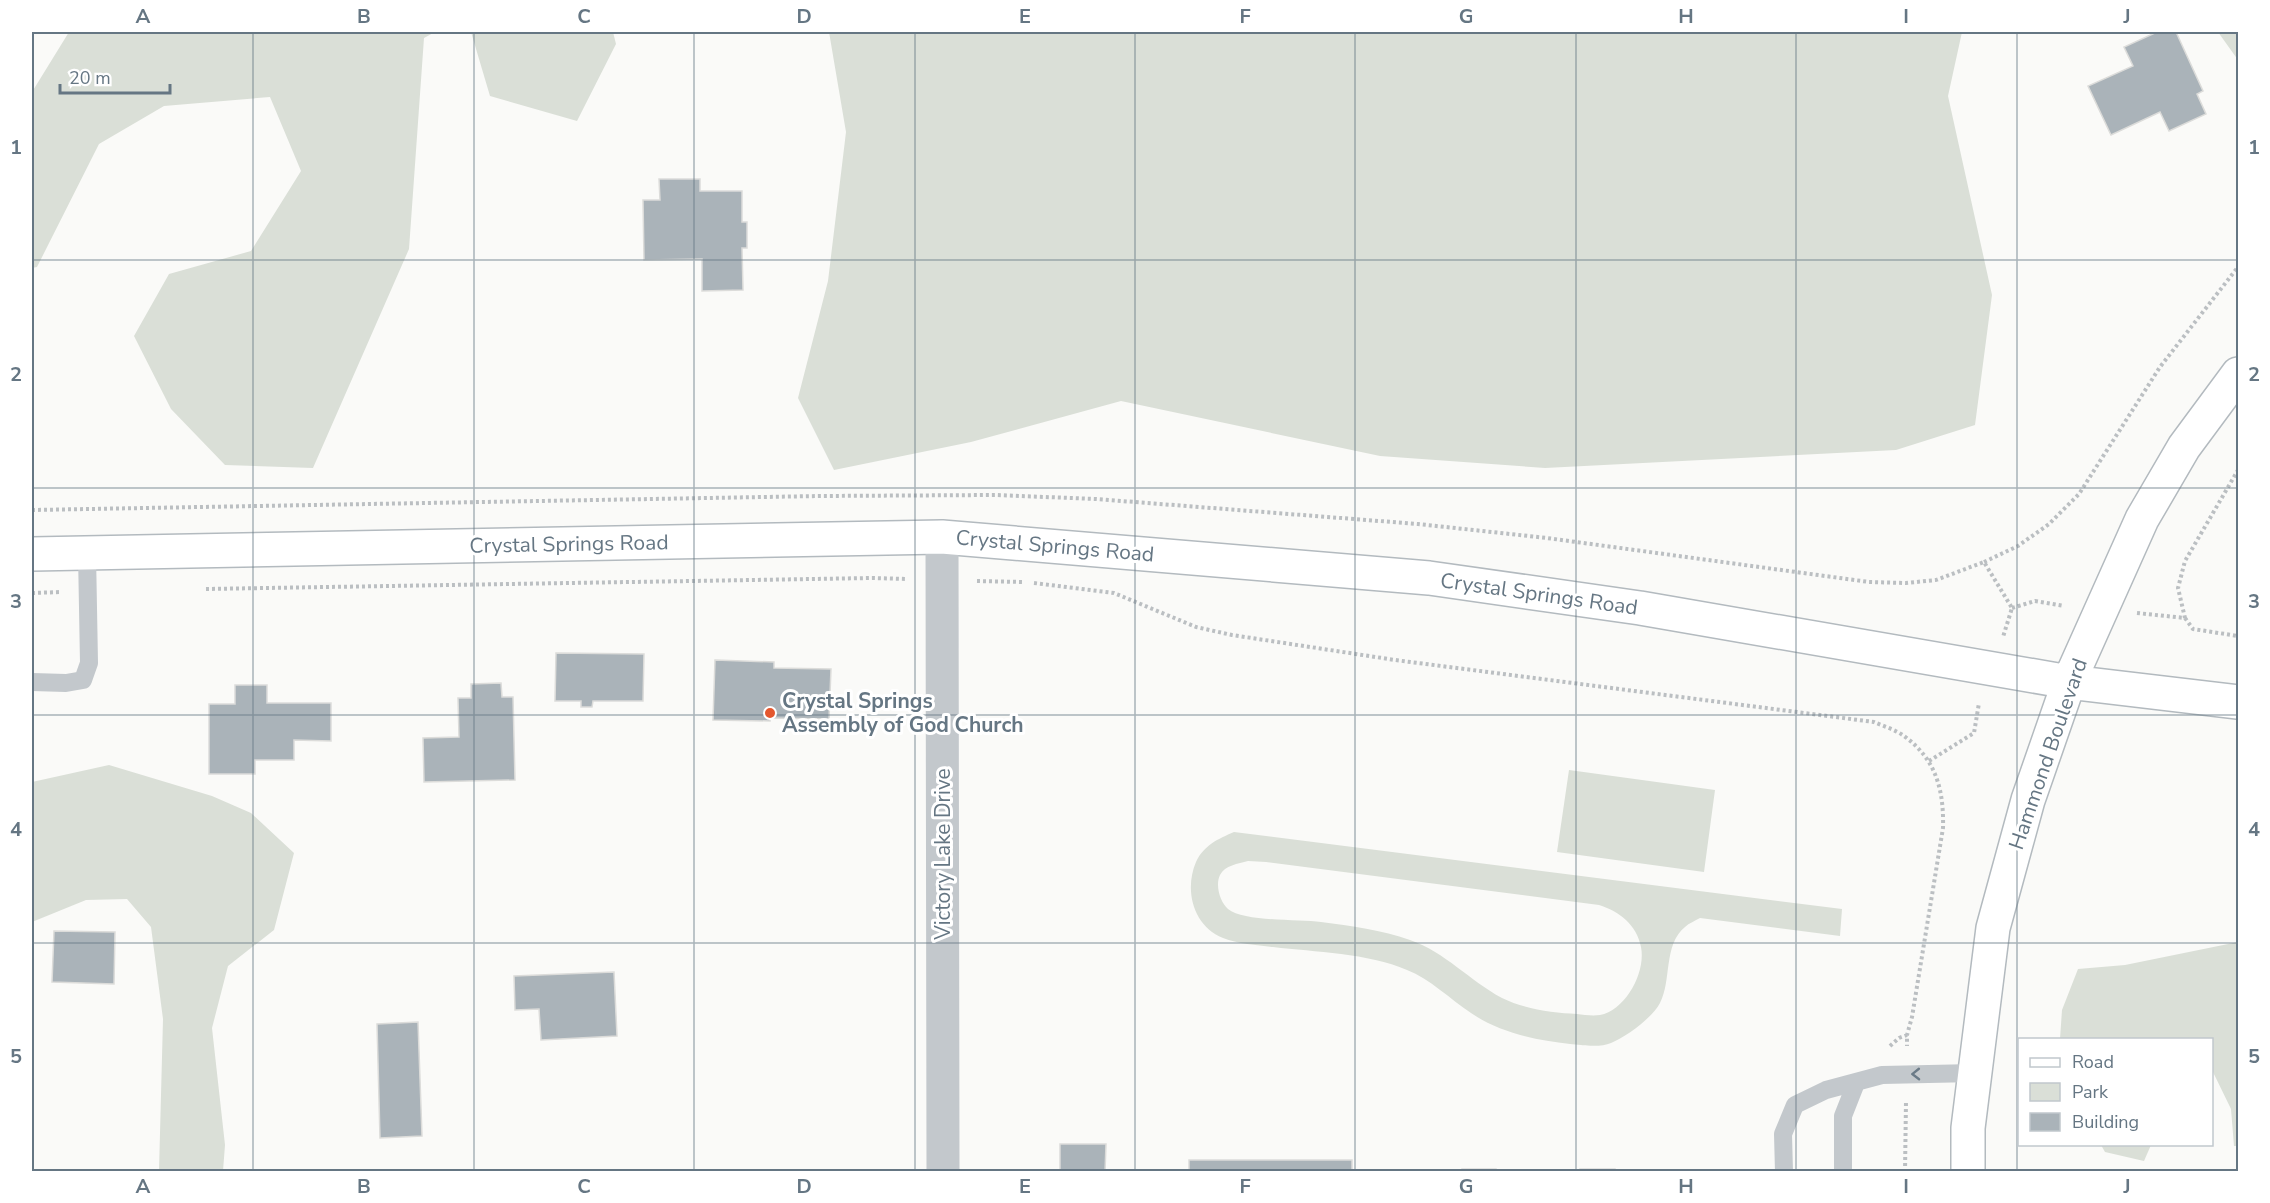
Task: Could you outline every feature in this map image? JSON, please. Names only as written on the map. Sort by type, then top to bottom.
[{"type":"street","name":"Hammond Boulevard","points":[[1968,1172],[1968,1128],[1994,928],[2028,800],[2069,682],[2142,519],[2184,447],[2238,374]]},
{"type":"street","name":"Crystal Springs Road","points":[[32,554],[942,537],[1429,578],[1640,608],[2069,682],[2238,702]]},
{"type":"street","name":"Victory Lake Drive","points":[[942,537],[943,1172]]},
{"type":"lane","points":[[32,682],[66,683],[83,680],[89,663],[87,553]]},
{"type":"lane","points":[[1784,1172],[1783,1134],[1795,1105],[1826,1090],[1882,1075],[1975,1073]]},
{"type":"lane","points":[[1843,1172],[1843,1116],[1856,1083]]},
{"type":"path","points":[[1984,562],[2018,546],[2049,524],[2079,494],[2160,367],[2238,267]]},
{"type":"path","points":[[195,590],[873,578],[1024,582],[1113,592],[1196,627],[1232,635],[1395,660],[1874,722],[1903,735],[1929,761],[1944,803],[1943,828],[1912,1017],[1907,1035],[1905,1172]]},
{"type":"path","points":[[32,593],[88,591]]},
{"type":"path","points":[[2185,618],[2193,629],[2238,636]]},
{"type":"green space","points":[[69,32],[435,32],[424,38],[409,249],[313,468],[225,465],[171,409],[134,336],[169,274],[251,251],[301,171],[270,97],[164,106],[99,144],[37,267],[32,268],[32,92]]},
{"type":"green space","points":[[471,32],[613,32],[616,44],[577,121],[490,96]]},
{"type":"green space","points":[[829,32],[1962,32],[1948,96],[1992,295],[1975,425],[1896,450],[1545,468],[1380,456],[1121,401],[971,442],[834,470],[798,398],[828,281],[846,132]]},
{"type":"green space","points":[[2218,32],[2238,32],[2238,60]]},
{"type":"green space","points":[[109,765],[212,796],[251,813],[294,853],[274,930],[228,966],[212,1028],[225,1145],[223,1171],[159,1171],[163,1019],[151,927],[127,899],[86,900],[32,922],[32,782]]},
{"type":"green space","points":[[1569,770],[1715,790],[1704,872],[1557,852]]},
{"type":"green space","points":[[1234,832],[1842,909],[1840,936],[1700,918],[1678,934],[1671,953],[1664,994],[1660,1003],[1651,1015],[1631,1032],[1607,1045],[1590,1046],[1544,1040],[1506,1031],[1482,1020],[1424,979],[1392,964],[1341,954],[1241,943],[1223,938],[1213,932],[1204,925],[1194,906],[1191,895],[1192,873],[1203,851],[1212,843]],"holes":[[[1248,861],[1599,905],[1620,915],[1636,932],[1642,957],[1637,978],[1626,998],[1609,1012],[1600,1015],[1558,1013],[1520,1005],[1490,991],[1446,959],[1410,940],[1344,925],[1246,916],[1228,909],[1218,888],[1222,872],[1232,865]]]},
{"type":"green space","points":[[2238,942],[2238,1146],[2234,1146],[2231,1109],[2213,1072],[2213,1038],[2060,1038],[2062,1010],[2078,969],[2125,965]]},
{"type":"green space","points":[[2102,1146],[2151,1146],[2144,1161],[2105,1152]]},
{"type":"building","points":[[2157,32],[2176,32],[2203,91],[2197,94],[2206,114],[2169,131],[2160,112],[2111,135],[2088,86],[2133,66],[2124,47]]},
{"type":"building","points":[[659,179],[700,179],[700,191],[742,191],[742,222],[747,222],[747,248],[742,248],[743,290],[702,291],[702,259],[644,260],[643,200],[660,200]]},
{"type":"building","points":[[556,653],[644,654],[643,701],[593,701],[592,707],[581,707],[581,701],[555,701]]},
{"type":"building","points":[[715,660],[774,662],[774,668],[831,669],[829,719],[713,720]]},
{"type":"building","points":[[501,683],[502,697],[513,697],[515,780],[424,782],[423,738],[459,737],[458,698],[471,698],[471,684]]},
{"type":"building","points":[[235,685],[267,685],[267,703],[331,703],[331,741],[294,740],[294,760],[255,760],[255,774],[209,774],[209,704],[235,704]]},
{"type":"building","points":[[54,931],[115,932],[114,984],[52,982]]},
{"type":"building","points":[[614,972],[617,1036],[541,1040],[539,1009],[515,1010],[514,976]]},
{"type":"building","points":[[418,1022],[422,1136],[380,1138],[377,1024]]},
{"type":"building","points":[[1060,1144],[1106,1144],[1105,1172],[1060,1172]]},
{"type":"building","points":[[1189,1160],[1352,1160],[1352,1172],[1189,1172]]},
{"type":"building","points":[[1462,1169],[1496,1169],[1496,1172],[1462,1172]]},
{"type":"building","points":[[1580,1169],[1615,1169],[1615,1172],[1580,1172]]},
{"type":"place","name":"Crystal Springs Assembly of God Church","points":[[770,713]]}]
